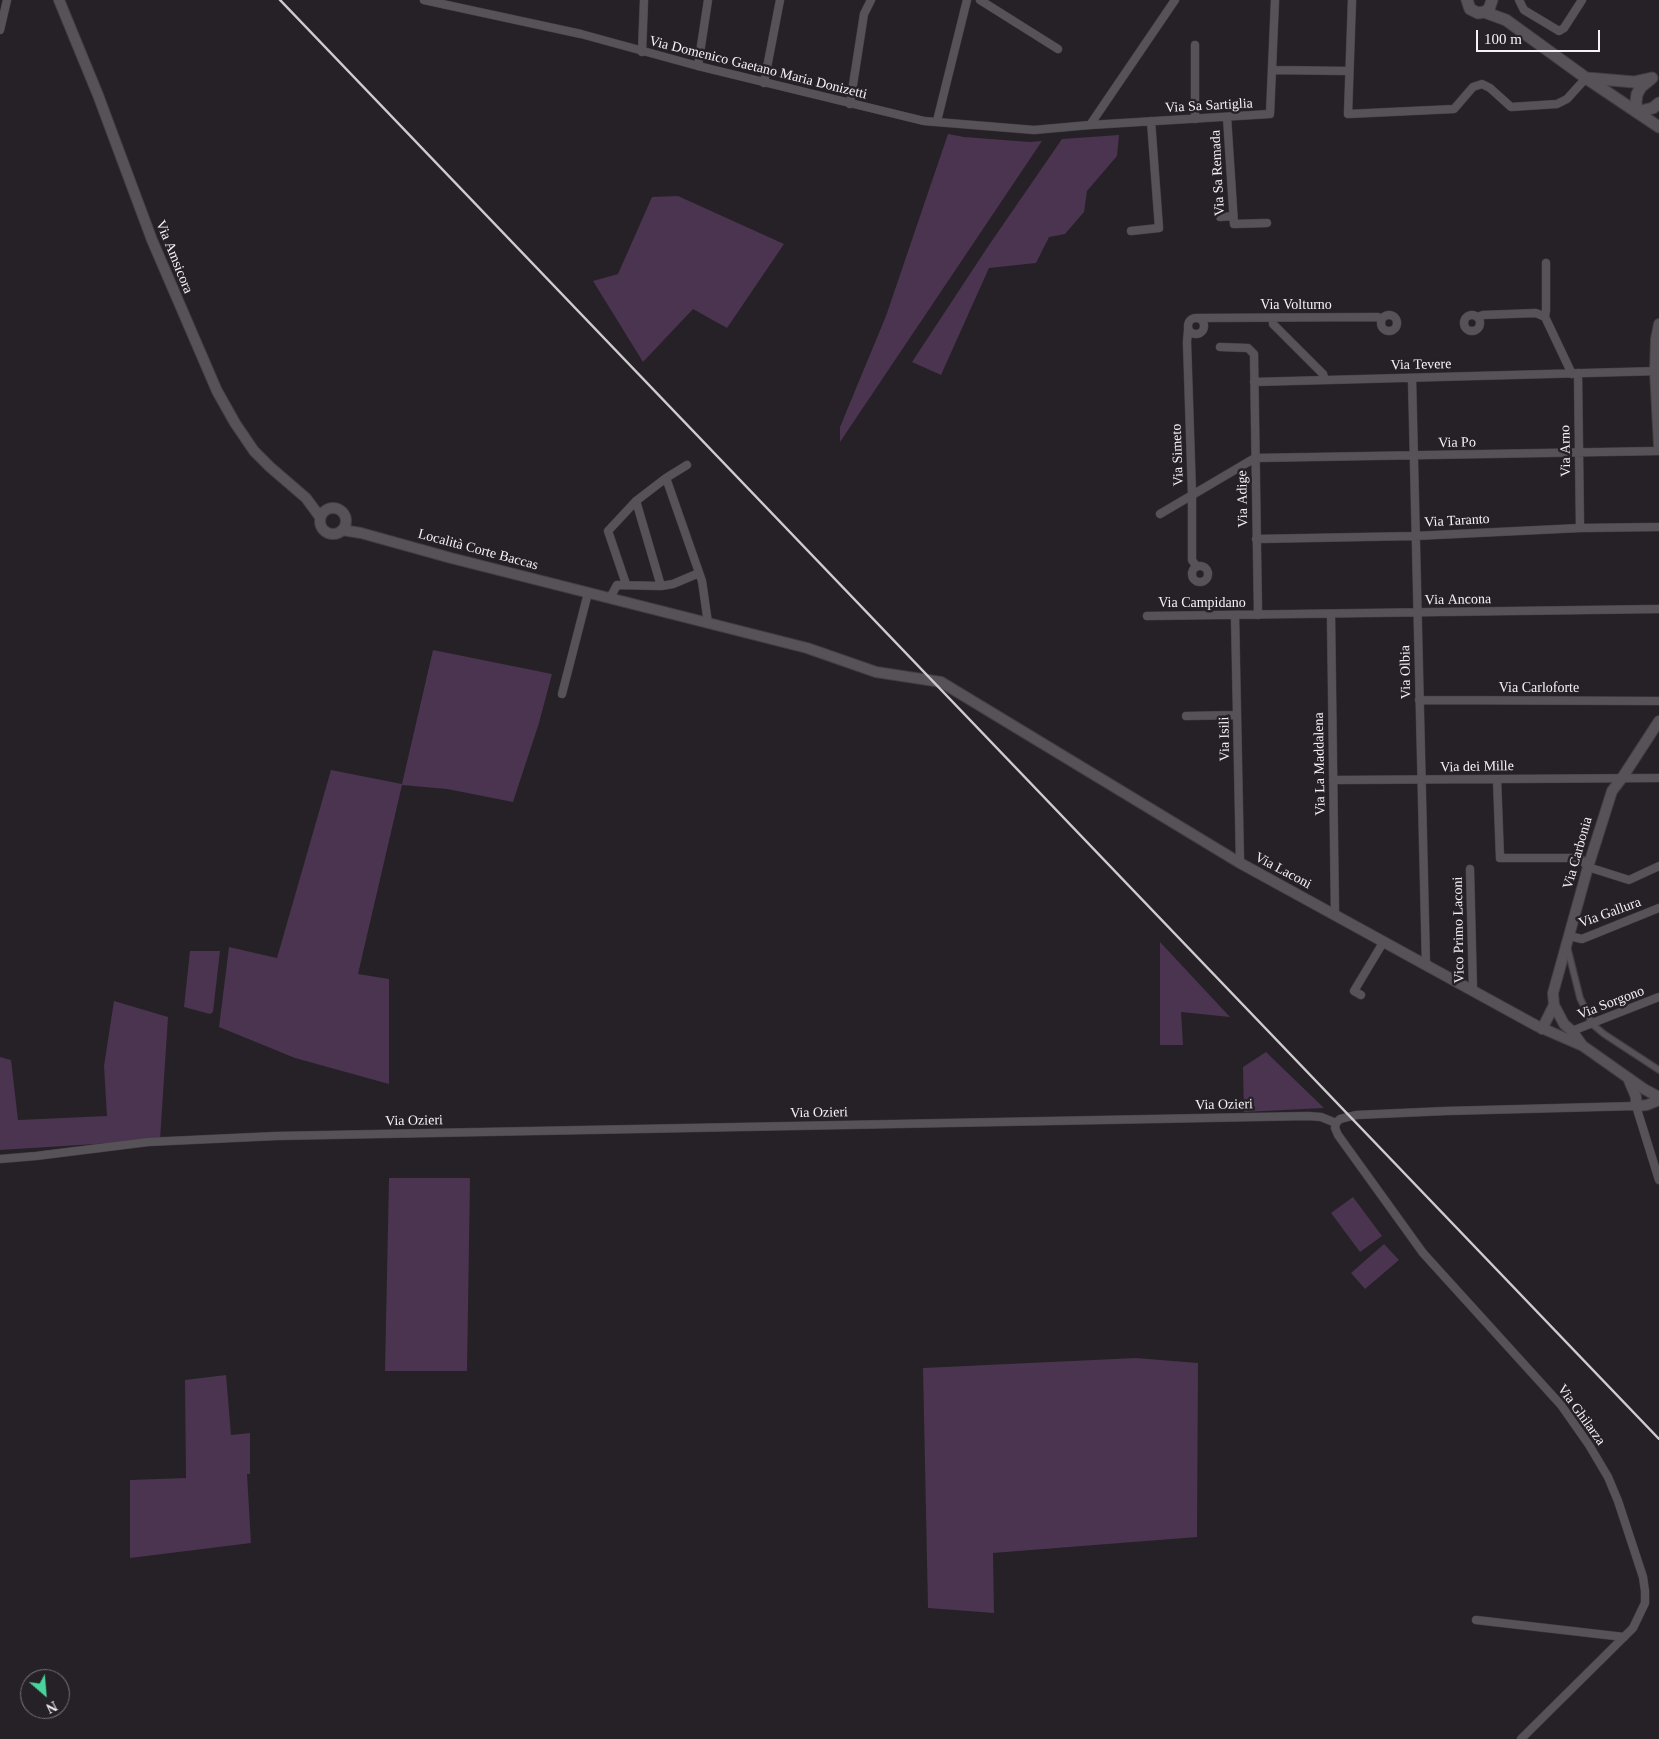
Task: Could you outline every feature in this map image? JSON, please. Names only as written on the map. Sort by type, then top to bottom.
[{"type":"main road","points":[[1466,0],[1472,11],[1478,13],[1484,12],[1489,8],[1492,1]]},
{"type":"main road","points":[[1492,1],[1506,20]]},
{"type":"main road","points":[[1484,12],[1506,20],[1586,78],[1659,127]]},
{"type":"main road","points":[[1586,78],[1634,82],[1656,76]]},
{"type":"main road","points":[[1637,112],[1637,94],[1641,87],[1656,76]]},
{"type":"main road","points":[[1637,112],[1653,108],[1659,104]]},
{"type":"street","points":[[0,30],[6,0]]},
{"type":"street","name":"Via Amsicora","points":[[59,0],[98,95],[152,240],[217,391],[254,451],[306,498],[320,517]]},
{"type":"street","name":"Via Domenico Gaetano Maria Donizetti","points":[[424,0],[581,34],[642,52],[764,83],[924,121],[1034,130],[1090,125]]},
{"type":"street","points":[[642,52],[644,0]]},
{"type":"street","points":[[698,66],[708,0]]},
{"type":"street","points":[[764,83],[780,0]]},
{"type":"street","points":[[850,104],[864,14],[870,0]]},
{"type":"street","points":[[937,121],[967,0]]},
{"type":"street","points":[[980,0],[1058,49]]},
{"type":"street","points":[[1090,125],[1175,0]]},
{"type":"street","points":[[1275,0],[1273,70],[1349,71]]},
{"type":"street","points":[[1352,0],[1348,114],[1454,109],[1473,87],[1482,84],[1490,88],[1511,107],[1557,104],[1568,99],[1586,78]]},
{"type":"street","points":[[1519,0],[1524,10],[1559,31],[1564,28],[1582,0]]},
{"type":"street","points":[[1195,46],[1195,119]]},
{"type":"street","name":"Via Sa Sartiglia","points":[[1090,125],[1270,114],[1273,70]]},
{"type":"street","name":"Via Sa Remada","points":[[1227,117],[1234,224],[1267,223]]},
{"type":"street","points":[[1131,231],[1159,228],[1151,122]]},
{"type":"street","points":[[1220,217],[1233,216]]},
{"type":"street","points":[[1546,263],[1545,317],[1575,374]]},
{"type":"street","points":[[1477,317],[1483,315],[1536,313],[1545,317]]},
{"type":"street","points":[[1187,342],[1202,331],[1211,317]]},
{"type":"street","name":"Via Volturno","points":[[1198,318],[1378,317],[1382,319]]},
{"type":"street","points":[[1196,334],[1188,330],[1189,321],[1198,318],[1204,326]]},
{"type":"street","points":[[1273,318],[1274,324],[1323,374],[1324,380]]},
{"type":"street","points":[[1659,324],[1655,350],[1659,446]]},
{"type":"street","name":"Via Simeto","points":[[1188,330],[1192,560],[1196,566]]},
{"type":"street","points":[[1220,347],[1248,348],[1254,354],[1254,382]]},
{"type":"street","name":"Via Tevere","points":[[1254,382],[1657,371]]},
{"type":"street","name":"Via Arno","points":[[1575,374],[1580,528]]},
{"type":"street","name":"Via Olbia","points":[[1412,378],[1426,965]]},
{"type":"street","name":"Via Adige","points":[[1254,382],[1258,615]]},
{"type":"street","name":"Via Po","points":[[1255,458],[1659,451]]},
{"type":"street","points":[[1160,514],[1255,458]]},
{"type":"street","points":[[626,584],[608,531],[636,501],[687,465]]},
{"type":"street","points":[[666,478],[702,581],[708,624]]},
{"type":"street","name":"Via Amsicora","points":[[306,498],[329,508]]},
{"type":"street","points":[[636,501],[661,586]]},
{"type":"street","points":[[329,508],[336,508],[343,512],[344,526],[336,534],[325,532],[320,526],[322,513],[329,508]]},
{"type":"street","name":"Località Corte Baccas","points":[[344,526],[361,533],[588,593],[807,648],[876,672],[930,680]]},
{"type":"street","name":"Via Taranto","points":[[1256,539],[1415,536],[1580,528],[1659,527]]},
{"type":"street","points":[[610,598],[617,585],[661,586],[673,584],[699,573]]},
{"type":"street","points":[[562,694],[588,593]]},
{"type":"street","name":"Via Ancona","points":[[1258,615],[1659,609]]},
{"type":"street","name":"Via La Maddalena","points":[[1331,614],[1335,914]]},
{"type":"street","name":"Via Isili","points":[[1235,615],[1240,863]]},
{"type":"street","name":"Via Campidano","points":[[1147,616],[1258,615]]},
{"type":"street","name":"Via Laconi","points":[[930,680],[941,682],[1240,863],[1542,1029],[1583,1046],[1628,1077],[1648,1097]]},
{"type":"street","name":"Via Carloforte","points":[[1419,700],[1659,701]]},
{"type":"street","points":[[1186,716],[1237,715]]},
{"type":"street","name":"Via Carbonia","points":[[1542,1029],[1554,1005],[1553,994],[1588,867],[1612,790],[1622,778],[1659,721]]},
{"type":"street","name":"Via dei Mille","points":[[1333,780],[1659,778]]},
{"type":"street","points":[[1497,779],[1500,858],[1580,858],[1588,867],[1629,880],[1659,866]]},
{"type":"street","name":"Vico Primo Laconi","points":[[1470,869],[1473,991]]},
{"type":"street","name":"Via Gallura","points":[[1568,940],[1582,938],[1659,908]]},
{"type":"street","points":[[1568,940],[1580,998],[1592,1024],[1659,1070]]},
{"type":"street","points":[[1361,995],[1354,991],[1384,942]]},
{"type":"street","name":"Via Sorgono","points":[[1572,1031],[1659,997]]},
{"type":"street","points":[[1554,1005],[1564,1024],[1583,1046]]},
{"type":"street","points":[[1336,1123],[1340,1118],[1356,1115],[1648,1097],[1659,1180]]},
{"type":"street","name":"Via Ozieri","points":[[0,1159],[148,1142],[276,1136],[1298,1116],[1321,1118],[1336,1123]]},
{"type":"street","name":"Via Ghilarza","points":[[1336,1123],[1335,1128],[1338,1135],[1423,1253],[1561,1404],[1589,1445],[1608,1478],[1643,1577],[1646,1591],[1645,1603],[1633,1628],[1521,1739]]},
{"type":"street","points":[[1476,1620],[1624,1637]]},
{"type":"shaded area","points":[[948,134],[1030,142],[1042,141],[840,442],[840,427],[886,316]]},
{"type":"shaded area","points":[[1119,135],[1117,156],[1087,191],[1084,212],[1065,234],[1049,237],[1036,263],[989,268],[941,375],[912,362],[1062,139]]},
{"type":"shaded area","points":[[678,196],[784,244],[727,328],[693,309],[643,362],[593,281],[618,274],[652,197]]},
{"type":"shaded area","points":[[433,650],[552,674],[539,723],[513,802],[447,789],[402,785],[358,974],[389,979],[389,1084],[295,1058],[219,1027],[229,947],[277,958],[331,770],[402,784]]},
{"type":"shaded area","points":[[1160,942],[1230,1017],[1181,1012],[1183,1045],[1160,1045]]},
{"type":"shaded area","points":[[190,951],[220,951],[213,1012],[210,1014],[184,1007]]},
{"type":"shaded area","points":[[114,1001],[168,1017],[160,1140],[0,1150],[0,1057],[11,1060],[18,1120],[107,1116],[104,1066]]},
{"type":"shaded area","points":[[1266,1052],[1324,1108],[1244,1112],[1243,1067]]},
{"type":"shaded area","points":[[389,1178],[470,1178],[467,1371],[385,1371]]},
{"type":"shaded area","points":[[1353,1197],[1382,1236],[1360,1252],[1331,1213]]},
{"type":"shaded area","points":[[1384,1244],[1399,1260],[1365,1289],[1351,1273]]},
{"type":"shaded area","points":[[1136,1358],[1198,1363],[1197,1537],[993,1553],[994,1613],[928,1608],[923,1368]]},
{"type":"shaded area","points":[[226,1375],[231,1435],[250,1433],[250,1474],[247,1474],[251,1543],[130,1558],[130,1480],[186,1478],[185,1380]]},
{"type":"railway","points":[[280,0],[1659,1439]]}]
